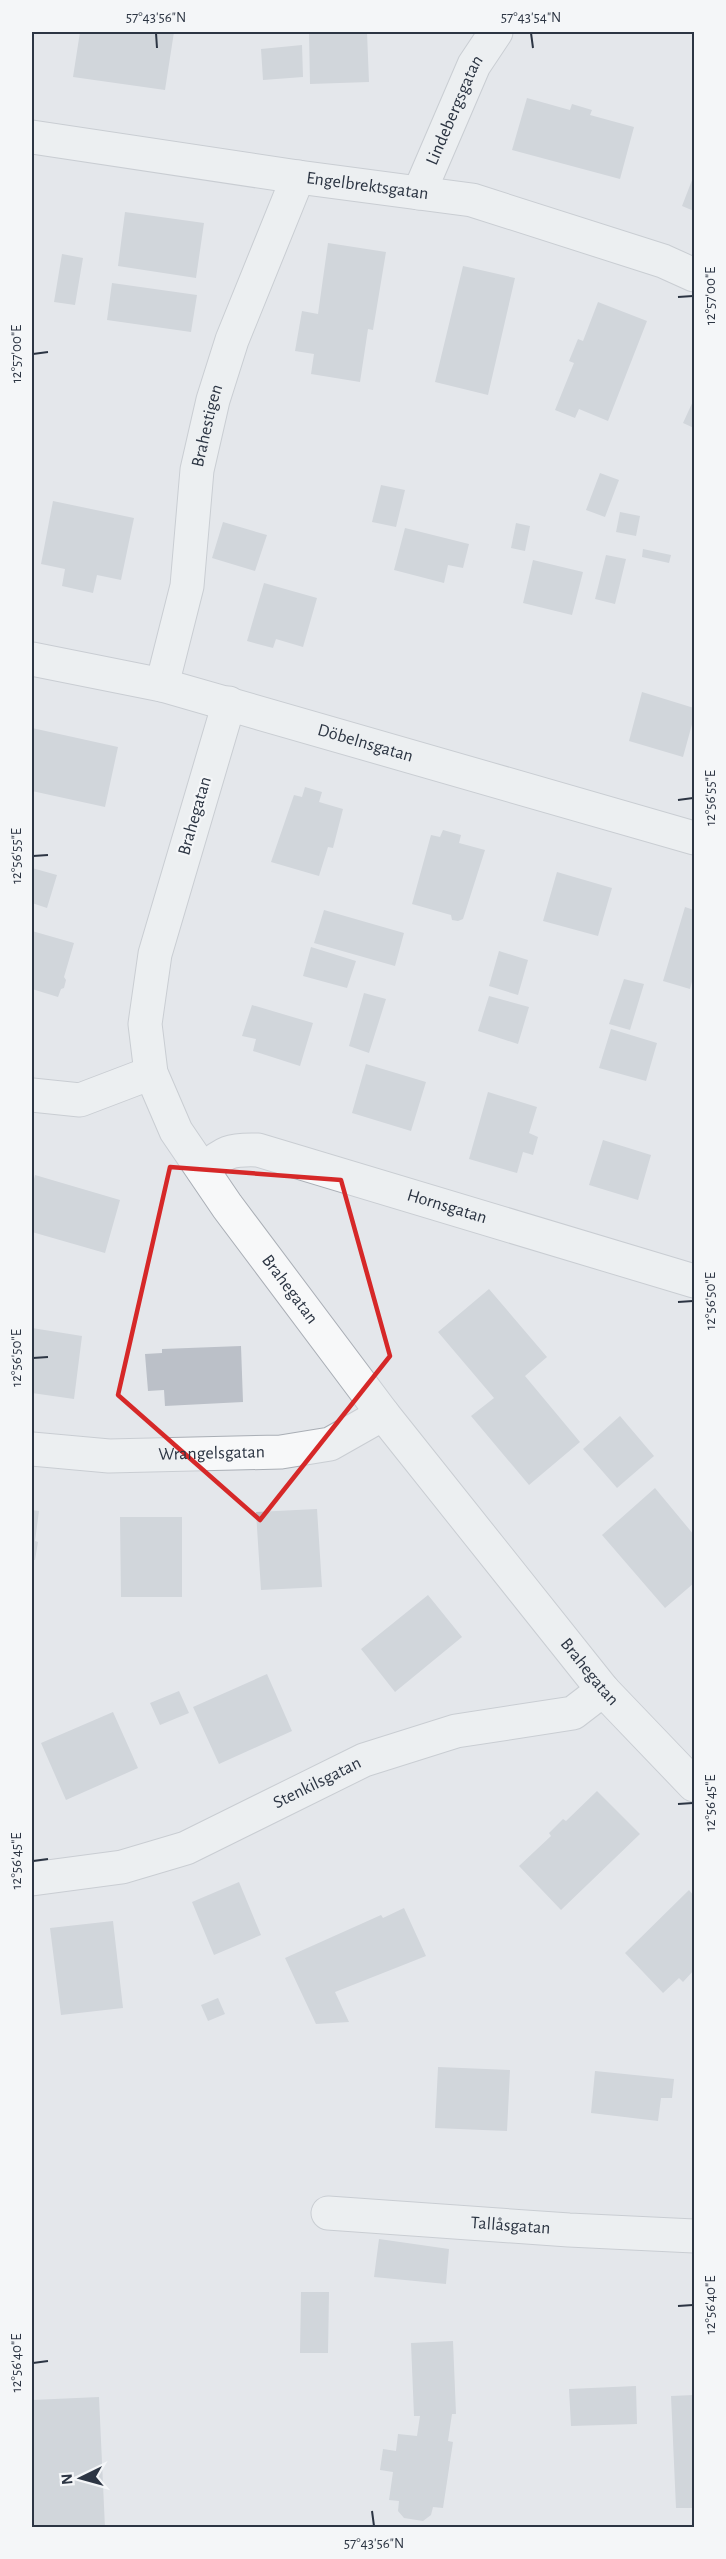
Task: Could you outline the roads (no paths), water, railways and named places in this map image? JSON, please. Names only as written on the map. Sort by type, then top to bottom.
[{"type":"street","name":"Lindebergsgatan","points":[[419,193],[474,64],[496,32]]},
{"type":"street","name":"Engelbrektsgatan","points":[[32,136],[298,177],[472,200],[663,261],[694,275]]},
{"type":"street","name":"Brahestigen","points":[[162,685],[187,586],[197,470],[213,400],[232,340],[298,177]]},
{"type":"street","name":"Döbelnsgatan","points":[[32,658],[162,685],[229,703],[694,838]]},
{"type":"street","name":"Brahegatan","points":[[229,703],[155,954],[145,1024],[151,1073],[176,1131],[202,1170],[383,1414],[603,1690],[694,1785]]},
{"type":"street","points":[[32,1095],[80,1100],[151,1073]]},
{"type":"street","name":"Hornsgatan","points":[[202,1170],[221,1155],[235,1149],[258,1150],[694,1281]]},
{"type":"street","name":"Wrangelsgatan","points":[[32,1449],[109,1456],[281,1452],[330,1444],[383,1414]]},
{"type":"street","name":"Stenkilsgatan","points":[[32,1879],[122,1867],[186,1848],[364,1760],[456,1731],[573,1713],[603,1690]]},
{"type":"street","name":"Tallåsgatan","points":[[328,2213],[569,2230],[694,2236]]}]
